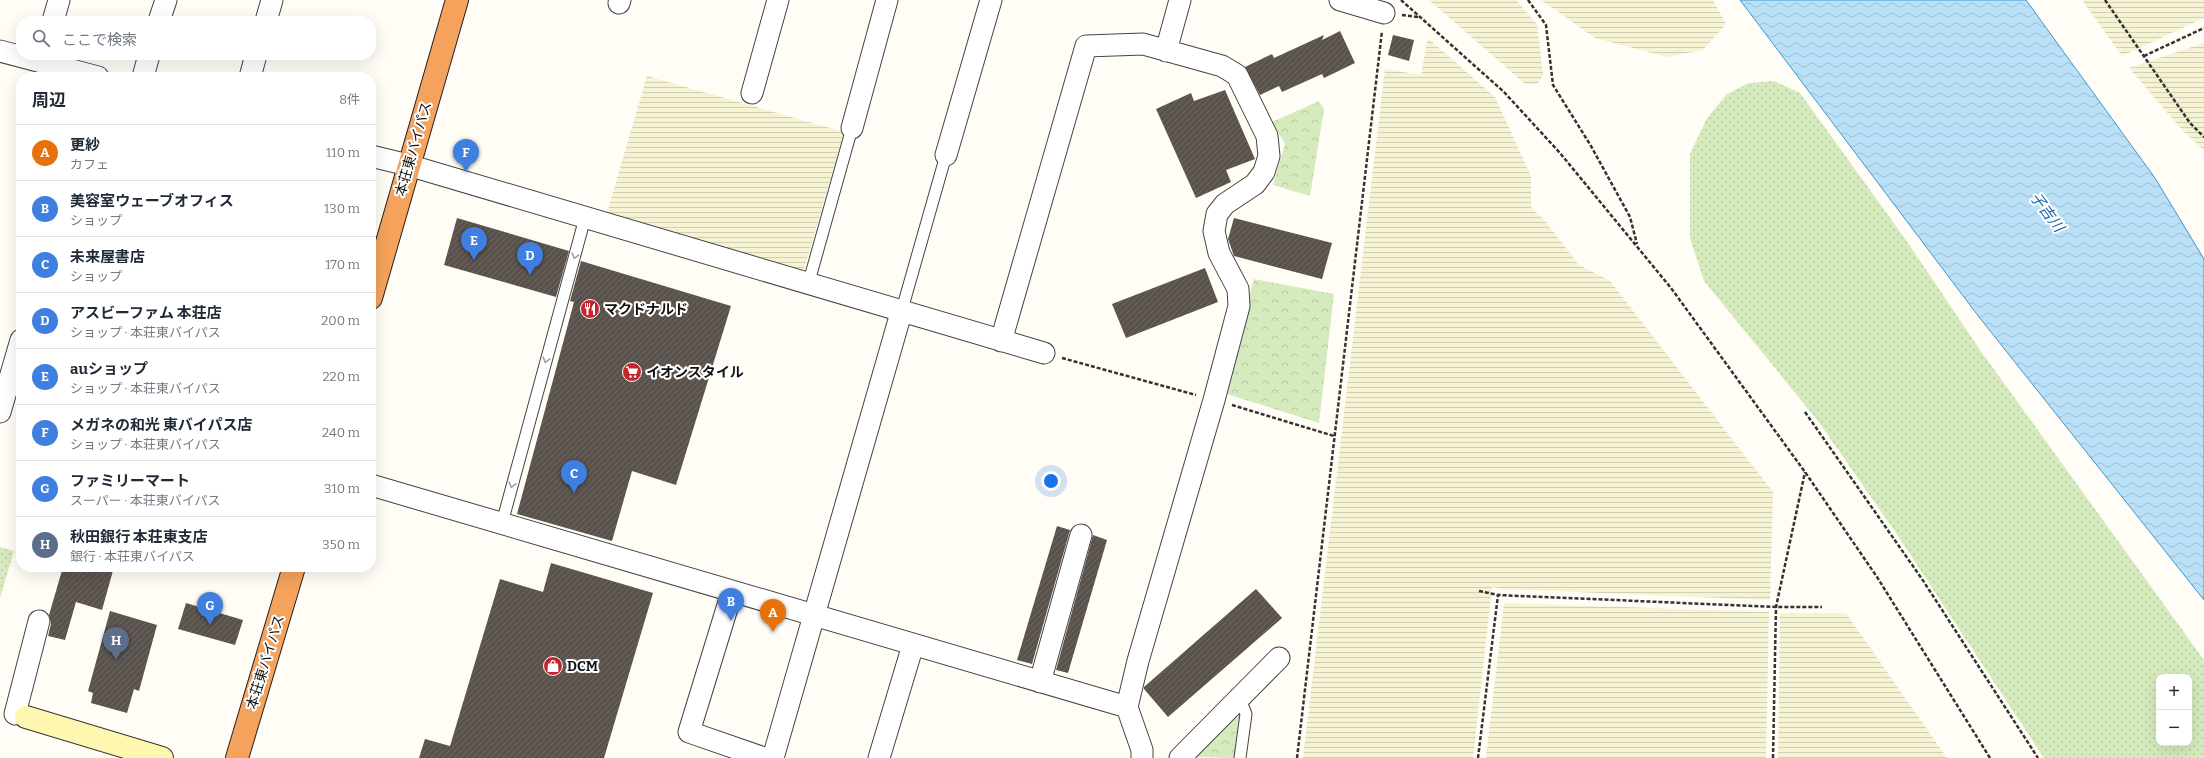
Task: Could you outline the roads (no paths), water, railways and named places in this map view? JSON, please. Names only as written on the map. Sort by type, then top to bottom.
[{"type":"highway","name":"本荘東バイパス","points":[[376,280],[408,165],[457,0]]},
{"type":"highway","name":"本荘東バイパス","points":[[237,758],[293,572]]},
{"type":"street","points":[[54,16],[59,0]]},
{"type":"street","points":[[161,16],[166,0]]},
{"type":"street","points":[[267,16],[272,0]]},
{"type":"street","points":[[752,93],[778,0]]},
{"type":"street","points":[[852,128],[888,0]]},
{"type":"street","points":[[946,154],[991,0]]},
{"type":"street","points":[[1166,51],[1180,0]]},
{"type":"street","points":[[1340,0],[1384,13]]},
{"type":"street","points":[[1001,341],[1086,46],[1143,44],[1222,66],[1237,75],[1267,136],[1268,156],[1264,172],[1255,184],[1225,204],[1217,214],[1214,231],[1218,253],[1238,289],[1239,306],[1214,400],[1138,661],[1127,707],[1148,755]]},
{"type":"street","points":[[0,51],[16,54]]},
{"type":"street","points":[[47,60],[82,72]]},
{"type":"street","points":[[144,72],[148,60]]},
{"type":"street","points":[[251,72],[255,60]]},
{"type":"street","points":[[376,157],[408,165],[1044,354]]},
{"type":"street","points":[[773,758],[901,312]]},
{"type":"street","points":[[0,412],[10,388],[16,362]]},
{"type":"street","points":[[376,486],[732,592],[815,614],[913,645],[1127,707]]},
{"type":"street","points":[[1040,682],[1081,535]]},
{"type":"street","points":[[732,592],[689,732],[764,758]]},
{"type":"street","points":[[39,621],[14,714],[162,758]]},
{"type":"street","points":[[879,758],[913,645]]},
{"type":"street","points":[[1180,758],[1279,658]]},
{"type":"lane","points":[[808,285],[852,128]]},
{"type":"lane","points":[[901,312],[946,154]]},
{"type":"lane","points":[[502,523],[585,218]]},
{"type":"lane","points":[[1240,699],[1246,714],[1240,758]]},
{"type":"water","name":"子吉川","points":[[1740,0],[2026,0],[2155,178],[2204,259],[2204,600],[1979,317]]},
{"type":"place","name":"メガネの和光 東バイパス店","points":[[466,172]]},
{"type":"place","name":"auショップ","points":[[474,260]]},
{"type":"place","name":"アスビーファム 本荘店","points":[[530,275]]},
{"type":"place","name":"マクドナルド","points":[[590,309]]},
{"type":"place","name":"イオンスタイル","points":[[632,372]]},
{"type":"place","name":"未来屋書店","points":[[574,493]]},
{"type":"place","name":"美容室ウェーブオフィス","points":[[731,621]]},
{"type":"place","name":"ファミリーマート","points":[[210,625]]},
{"type":"place","name":"更紗","points":[[773,632]]},
{"type":"place","name":"秋田銀行 本荘東支店","points":[[116,660]]},
{"type":"place","name":"DCM","points":[[553,666]]}]
